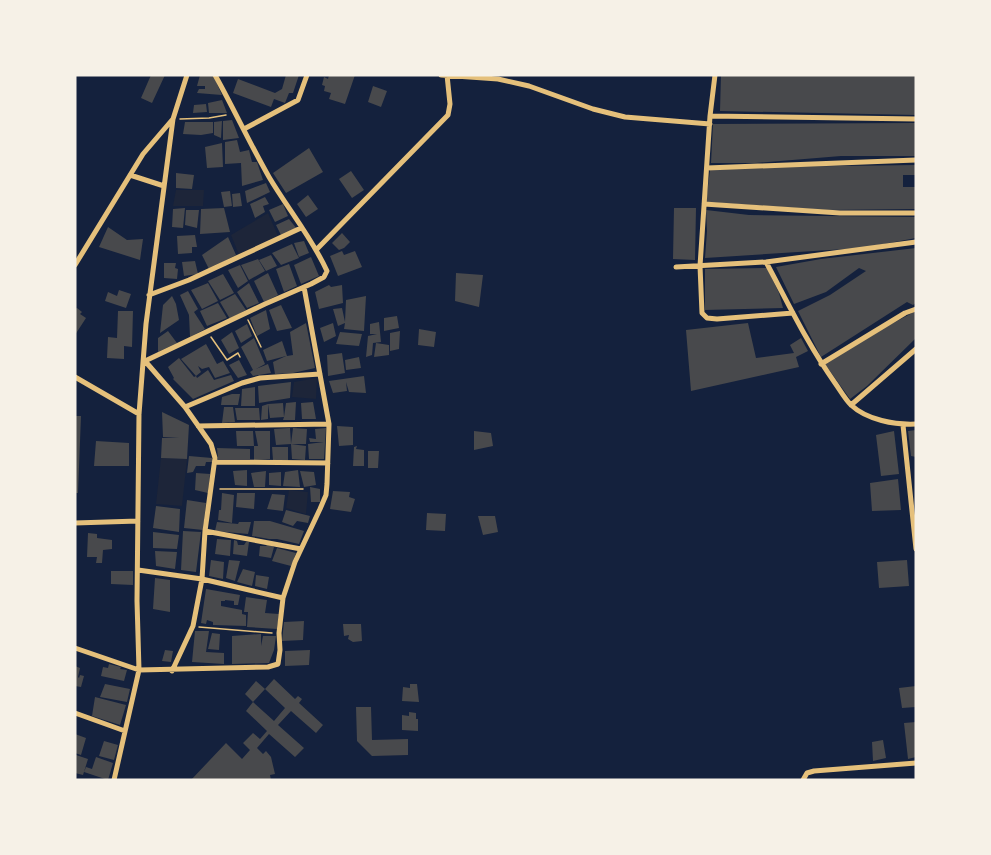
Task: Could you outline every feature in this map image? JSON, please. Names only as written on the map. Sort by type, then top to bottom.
[{"type":"street","points":[[114,780],[139,670],[140,414],[149,296],[173,119],[187,75]]},
{"type":"street","points":[[145,361],[304,287],[324,277],[327,271],[317,249],[301,228],[269,176],[215,75]]},
{"type":"street","points":[[244,129],[298,100],[307,75]]},
{"type":"street","points":[[441,75],[498,79],[625,117],[710,124]]},
{"type":"street","points":[[317,249],[448,114],[450,104],[447,75]]},
{"type":"street","points":[[715,75],[699,266],[701,309],[704,317],[717,319],[793,313]]},
{"type":"street","points":[[710,116],[916,119]]},
{"type":"street","points":[[75,265],[143,154],[173,119]]},
{"type":"street","points":[[707,168],[916,160]]},
{"type":"street","points":[[130,175],[164,186]]},
{"type":"street","points":[[704,204],[840,213],[916,213]]},
{"type":"street","points":[[149,296],[301,228]]},
{"type":"street","points":[[676,267],[766,262],[916,243]]},
{"type":"street","points":[[766,262],[821,364],[851,405],[862,413],[881,420],[903,425],[916,424]]},
{"type":"street","points":[[75,648],[139,670],[172,671],[278,664],[283,598],[301,549],[326,495],[328,424],[304,287]]},
{"type":"street","points":[[821,364],[905,313],[916,309]]},
{"type":"street","points":[[851,405],[916,349]]},
{"type":"street","points":[[145,361],[186,407],[211,444],[215,462],[202,579],[193,626],[172,671]]},
{"type":"street","points":[[186,407],[242,383],[260,378],[320,374]]},
{"type":"street","points":[[75,377],[140,414]]},
{"type":"street","points":[[198,426],[328,424]]},
{"type":"street","points":[[903,425],[914,494],[916,549]]},
{"type":"street","points":[[215,462],[328,463]]},
{"type":"street","points":[[75,523],[138,521]]},
{"type":"street","points":[[206,531],[301,549]]},
{"type":"street","points":[[138,570],[202,579],[283,598]]},
{"type":"street","points":[[75,713],[125,731]]},
{"type":"street","points":[[803,780],[807,773],[814,771],[916,763]]},
{"type":"path","points":[[173,119],[208,118],[235,113]]},
{"type":"path","points":[[245,314],[261,346]]},
{"type":"path","points":[[207,332],[227,360],[238,353],[240,357]]},
{"type":"path","points":[[211,490],[303,489]]},
{"type":"path","points":[[193,626],[279,633]]},
{"type":"shaded area","points":[[176,190],[204,190],[203,206],[173,206]]},
{"type":"shaded area","points":[[268,213],[278,236],[239,255],[231,235]]},
{"type":"shaded area","points":[[317,378],[316,399],[292,397],[294,382]]},
{"type":"shaded area","points":[[161,458],[187,459],[182,506],[156,504]]},
{"type":"shaded area","points":[[289,490],[308,492],[306,514],[286,508]]},
{"type":"building","points":[[151,75],[165,75],[152,103],[141,98]]},
{"type":"building","points":[[200,75],[213,75],[222,95],[197,93],[199,89],[205,89],[205,86],[197,86]]},
{"type":"building","points":[[286,75],[299,75],[293,93],[289,93],[285,103],[274,99],[271,107],[233,93],[238,79],[275,93],[282,89]]},
{"type":"building","points":[[329,75],[355,75],[345,104],[329,99],[331,93],[324,91],[325,86],[322,85],[324,77],[328,79]]},
{"type":"building","points":[[721,75],[916,75],[916,115],[720,111]]},
{"type":"building","points":[[373,86],[387,91],[381,107],[368,102]]},
{"type":"building","points":[[222,100],[227,113],[209,113],[208,103]]},
{"type":"building","points":[[206,104],[207,112],[193,113],[194,105]]},
{"type":"building","points":[[232,120],[239,138],[223,140],[223,121]]},
{"type":"building","points":[[222,121],[221,138],[214,135],[214,122]]},
{"type":"building","points":[[185,122],[213,122],[213,133],[183,134]]},
{"type":"building","points":[[916,123],[916,156],[841,156],[755,163],[711,163],[713,124]]},
{"type":"building","points":[[237,140],[240,152],[249,150],[252,162],[257,162],[263,180],[242,186],[241,163],[225,164],[225,142]]},
{"type":"building","points":[[222,143],[223,167],[207,168],[205,147]]},
{"type":"building","points":[[309,148],[323,172],[286,193],[273,173]]},
{"type":"building","points":[[916,165],[916,175],[903,175],[903,187],[916,187],[916,209],[827,210],[706,202],[710,170]]},
{"type":"building","points":[[351,171],[364,190],[352,198],[339,179]]},
{"type":"building","points":[[176,173],[194,175],[192,189],[176,188]]},
{"type":"building","points":[[266,183],[270,192],[247,203],[245,191]]},
{"type":"building","points":[[230,191],[232,206],[224,207],[221,192]]},
{"type":"building","points":[[240,193],[242,206],[233,207],[232,194]]},
{"type":"building","points":[[308,195],[318,209],[306,217],[297,204]]},
{"type":"building","points":[[265,197],[269,204],[263,206],[265,212],[255,218],[250,204]]},
{"type":"building","points":[[283,204],[288,216],[275,222],[269,210]]},
{"type":"building","points":[[185,208],[183,228],[172,227],[173,209]]},
{"type":"building","points":[[224,208],[230,232],[200,234],[201,209]]},
{"type":"building","points":[[674,208],[696,208],[695,260],[673,259]]},
{"type":"building","points":[[186,210],[199,210],[197,228],[185,225]]},
{"type":"building","points":[[706,210],[749,215],[916,217],[916,238],[862,248],[705,258]]},
{"type":"building","points":[[289,219],[297,229],[281,235],[276,225]]},
{"type":"building","points":[[108,227],[127,240],[143,239],[140,260],[99,247]]},
{"type":"building","points":[[342,233],[350,242],[339,250],[332,243]]},
{"type":"building","points":[[195,235],[197,247],[192,247],[192,253],[178,254],[177,236]]},
{"type":"building","points":[[228,237],[236,255],[209,269],[202,255]]},
{"type":"building","points":[[304,241],[309,253],[299,257],[294,243]]},
{"type":"building","points":[[292,244],[299,258],[281,265],[272,253]]},
{"type":"building","points":[[916,248],[916,303],[913,305],[907,302],[821,357],[798,311],[830,295],[866,271],[859,268],[826,292],[794,304],[776,267],[821,259]]},
{"type":"building","points":[[342,251],[344,255],[355,251],[362,267],[338,276],[330,256]]},
{"type":"building","points":[[271,255],[277,266],[266,271],[259,260]]},
{"type":"building","points":[[311,257],[319,276],[301,284],[294,265]]},
{"type":"building","points":[[258,259],[265,271],[249,280],[241,265]]},
{"type":"building","points":[[195,261],[198,274],[184,276],[182,262]]},
{"type":"building","points":[[164,263],[176,263],[177,279],[164,278]]},
{"type":"building","points":[[289,264],[297,286],[284,292],[276,269]]},
{"type":"building","points":[[240,265],[248,281],[238,288],[228,270]]},
{"type":"building","points":[[767,268],[779,293],[783,308],[705,310],[705,269]]},
{"type":"building","points":[[268,273],[278,295],[264,302],[254,281]]},
{"type":"building","points":[[456,273],[483,275],[479,307],[455,301]]},
{"type":"building","points":[[223,274],[234,293],[220,300],[208,281]]},
{"type":"building","points":[[208,283],[218,301],[202,309],[191,290]]},
{"type":"building","points":[[249,283],[259,303],[247,308],[237,292]]},
{"type":"building","points":[[329,285],[331,287],[342,285],[343,303],[319,309],[315,292]]},
{"type":"building","points":[[119,290],[131,294],[126,308],[105,301],[108,292],[117,296]]},
{"type":"building","points":[[188,291],[198,309],[194,312],[205,329],[190,337],[189,315],[180,295]]},
{"type":"building","points":[[235,294],[246,310],[230,319],[220,302]]},
{"type":"building","points":[[172,296],[179,320],[160,333],[163,305]]},
{"type":"building","points":[[366,296],[364,331],[344,329],[345,323],[338,326],[333,309],[342,308],[345,322],[346,300]]},
{"type":"building","points":[[218,303],[227,318],[207,326],[200,311]]},
{"type":"building","points":[[281,305],[292,328],[277,331],[269,310]]},
{"type":"building","points":[[77,308],[86,318],[75,335],[75,309]]},
{"type":"building","points":[[266,310],[270,329],[257,336],[250,318]]},
{"type":"building","points":[[118,311],[133,311],[132,347],[124,346],[124,359],[107,358],[108,337],[117,338]]},
{"type":"building","points":[[916,312],[916,338],[867,386],[850,399],[825,364]]},
{"type":"building","points":[[397,316],[399,328],[384,331],[384,318]]},
{"type":"building","points":[[379,322],[381,342],[373,343],[372,355],[366,357],[368,336],[377,334],[370,334],[370,324]]},
{"type":"building","points":[[306,323],[315,368],[275,374],[273,362],[286,356],[267,361],[263,350],[282,341],[287,356],[293,355],[290,332]]},
{"type":"building","points":[[333,323],[336,336],[324,342],[320,328]]},
{"type":"building","points":[[748,323],[756,358],[794,353],[790,345],[801,338],[808,351],[796,357],[799,367],[691,391],[686,330]]},
{"type":"building","points":[[247,324],[252,336],[241,343],[235,331]]},
{"type":"building","points":[[419,329],[436,332],[434,347],[418,345]]},
{"type":"building","points":[[168,331],[177,343],[158,352],[158,338]]},
{"type":"building","points":[[400,331],[399,349],[390,351],[390,333]]},
{"type":"building","points":[[232,332],[239,348],[229,354],[221,340]]},
{"type":"building","points":[[340,332],[362,334],[359,346],[336,344]]},
{"type":"building","points":[[254,338],[265,364],[256,369],[268,364],[271,373],[253,376],[250,372],[253,370],[241,347]]},
{"type":"building","points":[[376,343],[389,345],[389,355],[374,357]]},
{"type":"building","points":[[206,344],[217,364],[223,361],[230,373],[215,378],[209,367],[202,369],[198,366],[201,372],[196,376],[181,359]]},
{"type":"building","points":[[342,353],[345,373],[328,376],[327,355]]},
{"type":"building","points":[[359,357],[361,368],[346,370],[345,360]]},
{"type":"building","points":[[179,358],[194,377],[197,378],[208,370],[214,380],[231,375],[234,381],[193,399],[173,379],[168,367]]},
{"type":"building","points":[[239,360],[247,375],[238,378],[229,365]]},
{"type":"building","points":[[364,376],[366,393],[349,392],[346,382],[347,391],[333,393],[329,381]]},
{"type":"building","points":[[291,382],[290,398],[259,403],[258,386]]},
{"type":"building","points":[[255,387],[255,406],[241,406],[242,389]]},
{"type":"building","points":[[240,394],[238,405],[221,405],[222,397]]},
{"type":"building","points":[[296,402],[295,420],[283,420],[286,403]]},
{"type":"building","points":[[313,402],[316,419],[302,419],[301,403]]},
{"type":"building","points":[[283,403],[284,417],[270,418],[268,404]]},
{"type":"building","points":[[268,404],[268,419],[261,420],[262,406]]},
{"type":"building","points":[[224,407],[233,407],[235,422],[222,423]]},
{"type":"building","points":[[235,408],[259,408],[260,420],[237,420]]},
{"type":"building","points":[[162,412],[189,425],[187,459],[161,458],[162,438],[179,438],[163,437]]},
{"type":"building","points":[[75,416],[81,416],[78,493],[75,493]]},
{"type":"building","points":[[337,426],[353,427],[353,445],[339,446]]},
{"type":"building","points":[[290,428],[291,444],[276,445],[274,429]]},
{"type":"building","points":[[293,428],[307,429],[306,444],[291,444]]},
{"type":"building","points":[[326,428],[324,459],[309,459],[308,444],[324,442],[310,442],[309,438],[316,439],[315,429]]},
{"type":"building","points":[[916,430],[916,457],[911,456],[908,431]]},
{"type":"building","points":[[236,431],[253,431],[254,446],[237,446]]},
{"type":"building","points":[[255,431],[270,431],[270,459],[254,460],[254,446],[258,446]]},
{"type":"building","points":[[474,431],[491,433],[493,446],[474,450]]},
{"type":"building","points":[[894,431],[899,474],[881,476],[876,435]]},
{"type":"building","points":[[96,441],[129,443],[129,466],[94,466]]},
{"type":"building","points":[[291,444],[306,446],[305,460],[292,459]]},
{"type":"building","points":[[357,446],[356,449],[364,450],[364,466],[353,466],[354,447]]},
{"type":"building","points":[[272,447],[288,447],[288,461],[273,460]]},
{"type":"building","points":[[217,448],[250,449],[250,459],[218,459]]},
{"type":"building","points":[[368,451],[379,451],[378,468],[368,468]]},
{"type":"building","points":[[189,456],[212,458],[212,462],[206,462],[205,466],[196,466],[193,472],[187,473]]},
{"type":"building","points":[[247,470],[247,486],[235,485],[233,471]]},
{"type":"building","points":[[298,470],[300,487],[283,486],[285,472]]},
{"type":"building","points":[[266,471],[265,487],[254,487],[251,473]]},
{"type":"building","points":[[300,471],[314,472],[316,485],[304,487]]},
{"type":"building","points":[[281,472],[281,486],[269,485],[269,473]]},
{"type":"building","points":[[196,473],[210,474],[208,493],[195,490]]},
{"type":"building","points":[[898,479],[901,510],[872,511],[870,483]]},
{"type":"building","points":[[310,487],[320,489],[320,502],[311,502]]},
{"type":"building","points":[[333,491],[350,492],[349,497],[355,499],[351,512],[330,509]]},
{"type":"building","points":[[222,493],[234,495],[232,523],[218,520]]},
{"type":"building","points":[[237,493],[255,493],[254,509],[236,507]]},
{"type":"building","points":[[272,494],[285,495],[283,511],[267,509]]},
{"type":"building","points":[[187,500],[206,503],[203,530],[184,528]]},
{"type":"building","points":[[156,506],[180,509],[179,532],[153,528]]},
{"type":"building","points":[[286,510],[310,516],[308,523],[297,521],[293,526],[282,522]]},
{"type":"building","points":[[427,513],[446,514],[445,531],[426,530]]},
{"type":"building","points":[[478,516],[495,516],[498,532],[483,535]]},
{"type":"building","points":[[254,521],[270,521],[304,531],[299,544],[252,536]]},
{"type":"building","points":[[217,522],[238,524],[239,522],[251,522],[248,534],[215,531]]},
{"type":"building","points":[[183,531],[201,532],[196,572],[181,570]]},
{"type":"building","points":[[153,532],[179,535],[177,549],[153,548]]},
{"type":"building","points":[[88,533],[97,534],[97,538],[112,540],[112,549],[103,550],[102,563],[96,563],[97,557],[87,557]]},
{"type":"building","points":[[217,539],[231,540],[230,556],[215,554]]},
{"type":"building","points":[[234,540],[238,545],[249,542],[247,556],[233,554]]},
{"type":"building","points":[[268,544],[274,547],[271,558],[259,556],[260,546]]},
{"type":"building","points":[[277,548],[296,553],[291,566],[272,561]]},
{"type":"building","points":[[155,551],[177,552],[175,569],[156,566]]},
{"type":"building","points":[[211,560],[224,562],[223,579],[209,576]]},
{"type":"building","points":[[229,560],[240,561],[235,581],[226,578]]},
{"type":"building","points":[[907,560],[909,586],[879,588],[877,562]]},
{"type":"building","points":[[243,569],[255,572],[252,586],[237,582]]},
{"type":"building","points":[[111,571],[133,571],[133,585],[111,584]]},
{"type":"building","points":[[256,575],[269,577],[267,589],[255,586]]},
{"type":"building","points":[[155,578],[170,580],[170,612],[153,609]]},
{"type":"building","points":[[206,589],[240,595],[238,605],[234,605],[234,601],[225,600],[221,601],[221,606],[242,610],[242,614],[246,615],[246,626],[213,625],[213,622],[207,620],[206,624],[201,623]]},
{"type":"building","points":[[246,597],[267,600],[265,613],[279,614],[277,629],[247,627],[248,612],[244,612]]},
{"type":"building","points":[[304,621],[303,640],[282,641],[284,622]]},
{"type":"building","points":[[343,624],[361,624],[362,641],[353,642],[348,639],[349,635],[344,636]]},
{"type":"building","points":[[195,631],[209,631],[206,652],[224,653],[224,664],[192,662]]},
{"type":"building","points":[[212,633],[220,634],[219,650],[208,649]]},
{"type":"building","points":[[261,634],[261,646],[263,636],[276,636],[269,663],[232,664],[232,636]]},
{"type":"building","points":[[165,650],[173,651],[171,662],[162,661]]},
{"type":"building","points":[[310,650],[309,665],[285,666],[285,651]]},
{"type":"building","points":[[109,664],[127,670],[124,681],[101,676],[103,667],[108,668]]},
{"type":"building","points":[[75,666],[80,668],[78,677],[84,676],[81,687],[75,686]]},
{"type":"building","points":[[274,679],[295,699],[298,696],[302,699],[299,703],[323,725],[316,733],[291,711],[278,725],[304,748],[295,757],[269,734],[257,748],[263,754],[266,751],[271,757],[275,774],[270,775],[271,780],[191,780],[226,743],[242,759],[250,750],[243,743],[253,733],[260,739],[267,731],[246,711],[253,702],[274,721],[285,708],[265,689]]},
{"type":"building","points":[[256,681],[265,689],[253,702],[245,694]]},
{"type":"building","points":[[105,684],[130,689],[127,702],[100,697]]},
{"type":"building","points":[[410,684],[417,684],[419,702],[402,701],[403,687],[410,688]]},
{"type":"building","points":[[916,686],[916,707],[902,708],[899,688]]},
{"type":"building","points":[[95,697],[126,705],[120,725],[92,716]]},
{"type":"building","points":[[356,707],[371,707],[372,740],[408,739],[408,755],[372,756],[357,741]]},
{"type":"building","points":[[409,712],[416,713],[418,731],[402,730],[402,715],[409,716]]},
{"type":"building","points":[[916,722],[916,757],[908,759],[904,723]]},
{"type":"building","points":[[75,734],[86,738],[81,755],[75,753]]},
{"type":"building","points":[[883,740],[886,758],[873,761],[872,742]]},
{"type":"building","points":[[104,741],[118,745],[114,760],[99,756]]},
{"type":"building","points":[[76,755],[88,759],[83,775],[75,773]]},
{"type":"building","points":[[96,757],[113,763],[108,780],[84,772],[86,767],[92,769]]}]
